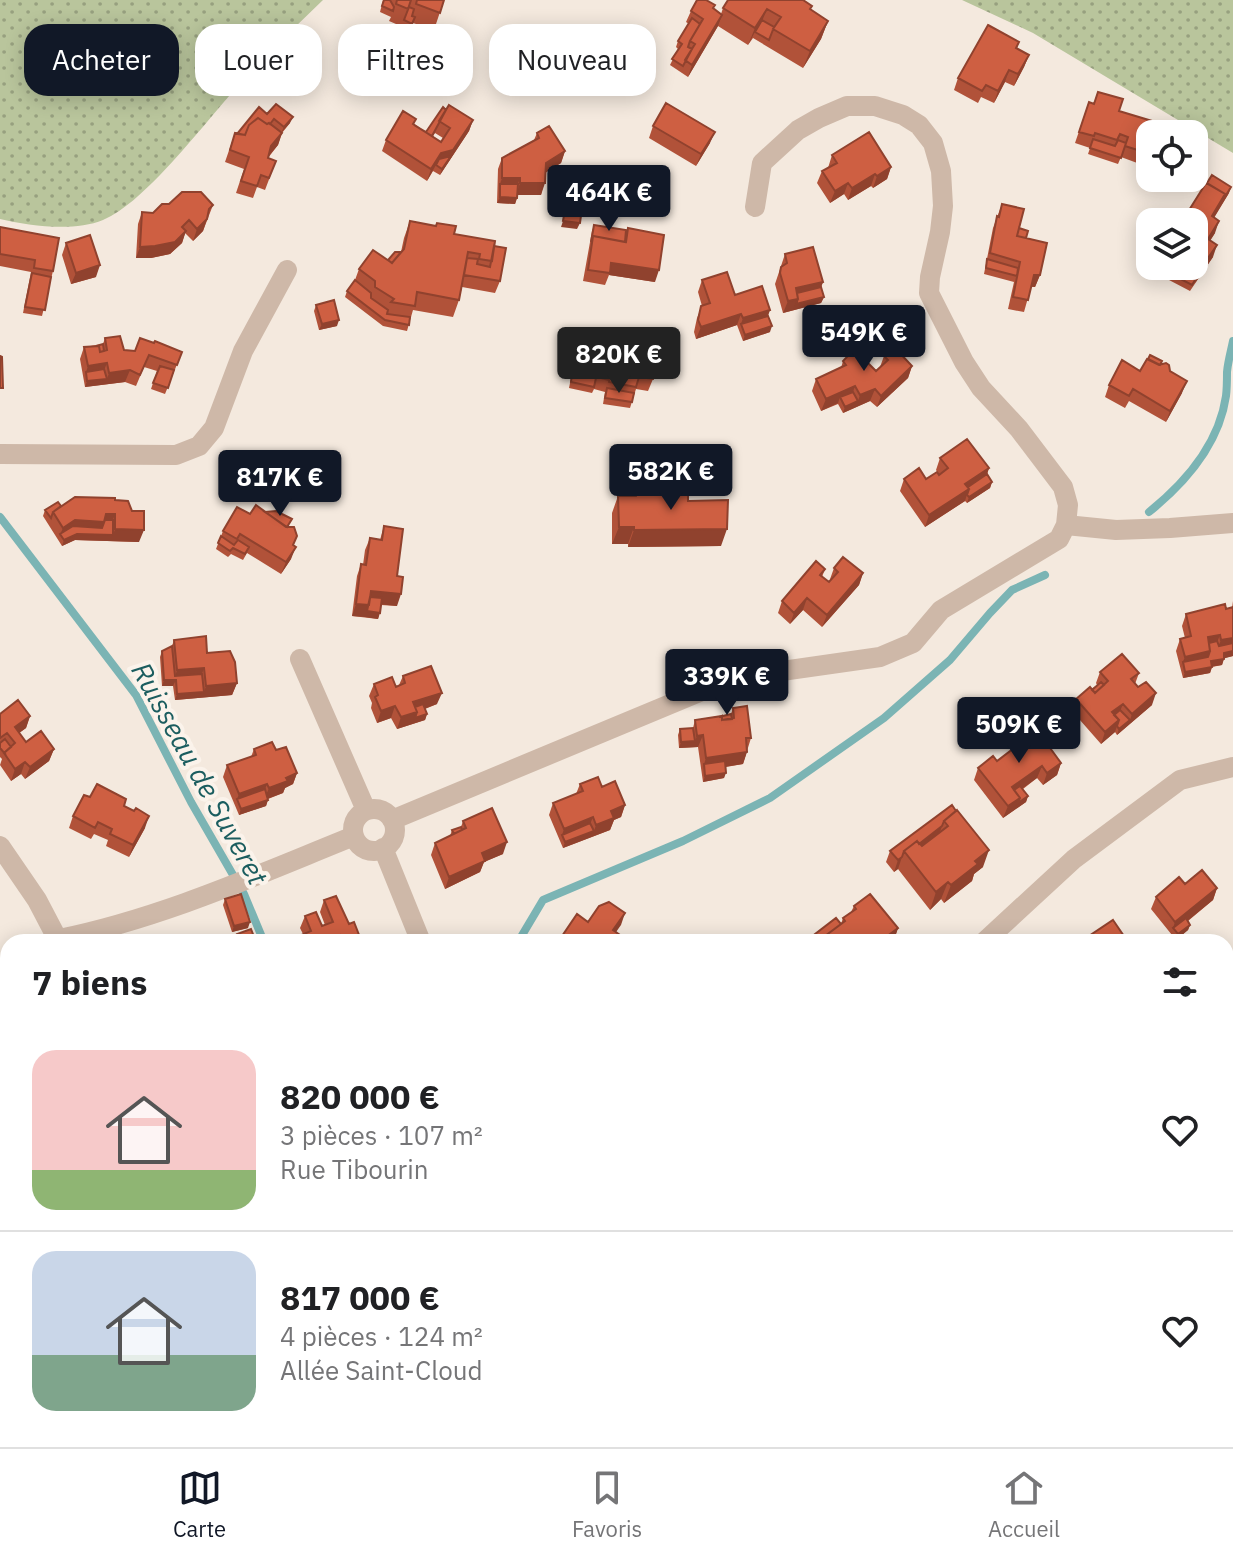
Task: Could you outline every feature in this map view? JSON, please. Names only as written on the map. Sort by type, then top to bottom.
[{"type":"street","points":[[392,820],[733,678],[880,657],[913,643],[941,610],[1059,539],[1066,525],[1068,505],[1063,487],[1019,429],[981,388],[964,362],[929,293],[943,206],[941,171],[933,143],[919,125],[903,115],[875,106],[847,106],[819,118],[798,130],[762,163],[755,207]]},
{"type":"street","points":[[0,454],[176,455],[199,446],[214,428],[243,351],[287,270]]},
{"type":"street","points":[[1066,525],[1116,530],[1233,523]]},
{"type":"street","points":[[300,659],[366,810]]},
{"type":"street","points":[[993,934],[1074,859],[1180,780],[1233,767]]},
{"type":"street","points":[[366,810],[384,811],[392,820],[395,826],[392,840],[383,848],[369,850],[357,842],[354,823],[366,810]]},
{"type":"street","points":[[88,934],[155,915],[354,836]]},
{"type":"street","points":[[0,846],[37,900],[55,934]]},
{"type":"street","points":[[383,848],[418,934]]},
{"type":"green space","points":[[0,0],[323,0],[299,24],[195,24],[195,96],[229,96],[171,163],[119,211],[91,224],[66,227],[0,219]]},
{"type":"green space","points":[[962,0],[1233,0],[1233,153],[1208,138],[1208,120],[1178,120],[1033,33]]},
{"type":"building","points":[[384,0],[390,0],[393,11],[382,6]]},
{"type":"building","points":[[397,0],[411,0],[408,9],[396,4]]},
{"type":"building","points":[[417,0],[444,0],[440,13],[416,4]]},
{"type":"building","points":[[697,0],[706,0],[715,5],[713,8],[722,15],[692,65],[685,60],[695,44],[690,41],[703,19],[691,11]]},
{"type":"building","points":[[728,0],[803,0],[828,21],[810,51],[773,29],[781,17],[767,9],[755,28],[723,8]]},
{"type":"building","points":[[409,7],[414,9],[412,24],[404,20]]},
{"type":"building","points":[[692,18],[700,24],[690,41],[688,47],[692,49],[683,66],[672,59],[682,44],[678,41]]},
{"type":"building","points":[[762,20],[774,27],[769,40],[755,32]]},
{"type":"building","points":[[988,25],[1019,42],[1016,48],[1029,55],[1018,74],[1009,70],[998,91],[986,85],[982,91],[958,78]]},
{"type":"building","points":[[1098,92],[1123,99],[1119,111],[1149,120],[1136,120],[1136,150],[1125,146],[1128,137],[1120,134],[1117,140],[1079,132],[1089,102],[1094,104]]},
{"type":"building","points":[[666,103],[715,132],[701,154],[653,126]]},
{"type":"building","points":[[276,104],[293,117],[284,127],[274,119],[267,124],[258,118],[249,125],[245,135],[237,134],[259,107],[267,114]]},
{"type":"building","points":[[449,105],[473,120],[453,150],[441,153],[431,169],[386,140],[403,111],[416,119],[413,124],[441,142],[450,128],[439,121]]},
{"type":"building","points":[[443,107],[446,110],[432,136],[414,125],[426,132]]},
{"type":"building","points":[[258,118],[282,133],[271,146],[268,158],[276,161],[269,178],[261,175],[257,186],[241,181],[249,157],[230,150],[235,133],[245,135],[249,125]]},
{"type":"building","points":[[549,126],[565,151],[546,163],[545,183],[520,183],[520,178],[502,178],[502,158],[539,138],[537,133]]},
{"type":"building","points":[[869,132],[891,167],[852,188],[848,183],[835,191],[822,171],[837,163],[832,155]]},
{"type":"building","points":[[1093,139],[1115,146],[1118,140],[1126,143],[1121,158],[1090,148]]},
{"type":"building","points":[[451,156],[442,169],[436,165],[439,159]]},
{"type":"building","points":[[1212,175],[1231,187],[1223,200],[1225,194],[1208,181]]},
{"type":"building","points":[[500,184],[518,184],[517,198],[500,197]]},
{"type":"building","points":[[1208,184],[1225,194],[1212,216],[1219,221],[1208,239],[1208,208],[1190,208],[1200,192],[1208,192]]},
{"type":"building","points":[[182,192],[201,192],[213,205],[207,219],[197,229],[189,220],[182,227],[186,231],[175,242],[140,247],[142,212],[153,213]]},
{"type":"building","points":[[567,198],[583,201],[580,223],[563,221]]},
{"type":"building","points":[[1002,204],[1024,209],[1017,236],[1047,243],[1040,275],[1034,275],[1028,300],[1013,297],[1020,262],[990,253]]},
{"type":"building","points":[[410,221],[456,226],[454,234],[495,241],[492,261],[479,259],[480,254],[468,252],[459,300],[417,292],[415,306],[391,302],[394,299],[375,287],[375,281],[359,269],[373,250],[392,263],[404,249]]},
{"type":"building","points":[[594,225],[626,230],[625,242],[593,236],[591,242]]},
{"type":"building","points":[[0,227],[59,238],[53,271],[34,268],[35,260],[0,254]]},
{"type":"building","points":[[628,228],[664,235],[659,270],[611,263],[610,273],[588,270],[593,236],[626,242]]},
{"type":"building","points":[[1019,228],[1028,231],[1026,238],[1017,236]]},
{"type":"building","points":[[90,235],[100,265],[76,273],[66,243]]},
{"type":"building","points":[[1208,239],[1217,245],[1208,258]]},
{"type":"building","points":[[494,246],[506,248],[500,281],[464,275],[467,258],[478,259],[477,264],[490,267]]},
{"type":"building","points":[[813,247],[823,282],[796,288],[798,299],[788,301],[780,273],[781,267],[787,263],[785,254]]},
{"type":"building","points":[[395,252],[401,252],[392,263],[388,260]]},
{"type":"building","points":[[987,259],[1018,268],[1017,276],[986,268]]},
{"type":"building","points":[[727,272],[735,295],[762,286],[770,310],[743,318],[741,314],[701,327],[698,320],[701,306],[710,303],[702,280]]},
{"type":"building","points":[[32,273],[51,277],[45,310],[25,307]]},
{"type":"building","points":[[355,280],[371,293],[371,298],[388,310],[387,314],[410,317],[409,325],[385,320],[347,291]]},
{"type":"building","points":[[821,287],[824,297],[796,304],[797,293]]},
{"type":"building","points":[[334,300],[339,320],[322,324],[316,305]]},
{"type":"building","points":[[768,316],[772,326],[745,335],[741,324]]},
{"type":"building","points":[[120,336],[124,350],[135,351],[140,338],[182,352],[177,365],[149,355],[140,375],[130,370],[109,373],[107,363],[88,366],[84,347],[99,346],[100,352],[107,350],[105,338]]},
{"type":"building","points":[[867,336],[876,345],[863,358],[876,371],[888,360],[884,356],[894,347],[912,366],[881,396],[875,389],[860,395],[855,386],[826,399],[816,379],[846,365],[843,361]]},
{"type":"building","points":[[626,345],[651,350],[648,361],[657,363],[653,379],[639,377],[636,387],[609,382],[597,377],[598,372],[575,368],[579,346],[624,354]]},
{"type":"building","points":[[1150,355],[1162,361],[1160,365],[1148,359]]},
{"type":"building","points":[[2,357],[3,388],[0,388]]},
{"type":"building","points":[[1147,359],[1159,365],[1166,363],[1170,371],[1187,381],[1170,411],[1133,389],[1129,396],[1109,385],[1122,360],[1140,371]]},
{"type":"building","points":[[160,366],[174,370],[168,388],[153,383]]},
{"type":"building","points":[[104,369],[107,379],[87,381],[86,372]]},
{"type":"building","points":[[572,374],[596,378],[594,387],[571,382]]},
{"type":"building","points":[[607,388],[634,393],[632,402],[605,398]]},
{"type":"building","points":[[853,392],[858,401],[845,407],[840,397]]},
{"type":"building","points":[[967,439],[989,468],[965,484],[969,489],[929,515],[904,479],[919,468],[926,479],[937,472],[939,475],[948,468],[940,458]]},
{"type":"building","points":[[987,474],[992,482],[969,497],[968,487]]},
{"type":"building","points":[[638,492],[678,492],[688,494],[688,501],[728,500],[727,529],[634,530],[634,527],[619,527],[618,496],[636,496]]},
{"type":"building","points":[[75,497],[128,501],[132,511],[144,511],[144,530],[115,529],[115,514],[106,514],[104,522],[75,520],[63,528],[53,512]]},
{"type":"building","points":[[58,502],[61,506],[51,518],[45,510]]},
{"type":"building","points":[[256,505],[286,527],[294,527],[297,536],[293,545],[296,547],[286,562],[240,534],[237,539],[223,531],[237,507],[250,514]]},
{"type":"building","points":[[276,511],[292,519],[287,527],[265,512]]},
{"type":"building","points":[[105,520],[113,520],[113,535],[77,534],[64,540],[60,534],[73,526],[102,528]]},
{"type":"building","points":[[384,526],[403,529],[397,576],[403,577],[401,594],[371,591],[369,605],[356,604],[361,564],[366,565],[370,538],[382,540]]},
{"type":"building","points":[[221,536],[234,545],[238,540],[249,547],[245,554],[233,548],[230,551],[218,543]]},
{"type":"building","points":[[843,557],[863,573],[827,615],[807,598],[794,613],[782,601],[816,561],[825,569],[820,575],[829,582],[838,572],[834,568]]},
{"type":"building","points":[[370,597],[382,598],[380,613],[367,611]]},
{"type":"building","points":[[1225,604],[1226,609],[1233,607],[1233,638],[1221,640],[1220,635],[1208,637],[1210,651],[1185,657],[1180,639],[1191,636],[1186,614]]},
{"type":"building","points":[[206,636],[207,653],[230,651],[235,662],[237,683],[206,686],[204,668],[177,670],[174,640]]},
{"type":"building","points":[[1217,641],[1219,646],[1233,643],[1233,651],[1224,653],[1224,659],[1211,661],[1212,667],[1185,672],[1183,662],[1208,657],[1209,643]]},
{"type":"building","points":[[172,646],[175,676],[202,674],[204,692],[177,694],[176,680],[164,680],[162,651]]},
{"type":"building","points":[[1122,654],[1139,673],[1131,679],[1138,687],[1146,682],[1156,693],[1132,714],[1123,704],[1112,712],[1119,720],[1105,732],[1076,699],[1090,687],[1095,693],[1108,681],[1100,672]]},
{"type":"building","points":[[431,666],[442,693],[413,702],[417,712],[401,717],[395,706],[381,711],[374,684],[392,677],[396,687],[405,683],[403,676]]},
{"type":"building","points":[[1101,682],[1104,685],[1095,693],[1092,690]]},
{"type":"building","points":[[18,700],[30,716],[15,727],[26,742],[41,731],[54,749],[30,767],[25,762],[15,769],[4,753],[15,743],[7,733],[0,738],[0,714]]},
{"type":"building","points":[[423,704],[427,714],[415,718],[415,707]]},
{"type":"building","points":[[747,706],[751,738],[746,738],[747,752],[706,758],[703,735],[697,736],[695,720],[722,716],[722,720],[734,718],[733,708]]},
{"type":"building","points":[[1120,710],[1130,720],[1119,729],[1119,720],[1114,715]]},
{"type":"building","points":[[731,714],[732,719],[722,720],[722,716]]},
{"type":"building","points":[[1034,726],[1061,763],[1047,773],[1042,766],[1012,787],[1020,798],[1008,806],[978,768],[993,756],[997,761],[1022,742],[1018,737]]},
{"type":"building","points":[[693,728],[695,741],[681,742],[680,729]]},
{"type":"building","points":[[5,739],[11,747],[4,753],[0,743]]},
{"type":"building","points":[[272,742],[276,750],[286,747],[297,773],[286,778],[288,781],[269,788],[267,784],[239,794],[227,765],[256,755],[254,749]]},
{"type":"building","points":[[725,761],[726,773],[705,776],[704,764]]},
{"type":"building","points":[[598,777],[602,787],[615,781],[625,805],[611,811],[614,818],[596,825],[593,817],[564,829],[553,803],[583,791],[580,784]]},
{"type":"building","points":[[97,784],[126,799],[124,806],[134,811],[136,808],[149,816],[133,845],[110,834],[112,829],[98,822],[95,828],[73,816],[84,795],[90,797]]},
{"type":"building","points":[[1020,786],[1028,796],[1018,803],[1020,798],[1014,790]]},
{"type":"building","points":[[265,789],[268,800],[241,809],[237,799]]},
{"type":"building","points":[[952,805],[956,811],[942,826],[904,851],[898,860],[890,851]]},
{"type":"building","points":[[492,808],[507,842],[482,853],[485,861],[449,877],[435,843],[466,828],[463,821]]},
{"type":"building","points":[[957,810],[989,850],[975,861],[978,864],[951,885],[948,882],[936,892],[904,851],[917,841],[922,846],[948,826],[944,821]]},
{"type":"building","points":[[590,823],[594,831],[565,842],[562,835]]},
{"type":"building","points":[[1202,870],[1217,888],[1175,922],[1156,897],[1179,877],[1185,884]]},
{"type":"building","points":[[241,894],[250,922],[234,926],[225,899]]},
{"type":"building","points":[[870,894],[898,928],[890,934],[828,934],[845,921],[843,918],[856,909],[854,906]]},
{"type":"building","points":[[336,896],[349,924],[354,922],[359,934],[304,934],[311,931],[305,916],[316,912],[322,926],[333,922],[324,900]]},
{"type":"building","points":[[609,902],[625,913],[613,930],[619,934],[563,934],[577,914],[588,922],[599,906]]},
{"type":"building","points":[[836,918],[841,924],[828,934],[815,934]]},
{"type":"building","points":[[1186,918],[1190,925],[1178,934],[1173,928]]},
{"type":"building","points":[[1113,920],[1123,934],[1092,934]]},
{"type":"waterway","points":[[1149,512],[1175,489],[1198,462],[1216,431],[1226,396],[1227,368],[1233,341]]},
{"type":"waterway","name":"Ruisseau de Suveret","points":[[0,517],[136,695],[191,802],[244,894],[261,934]]},
{"type":"waterway","points":[[523,934],[543,900],[683,841],[770,798],[884,718],[950,660],[1012,590],[1045,575]]}]
